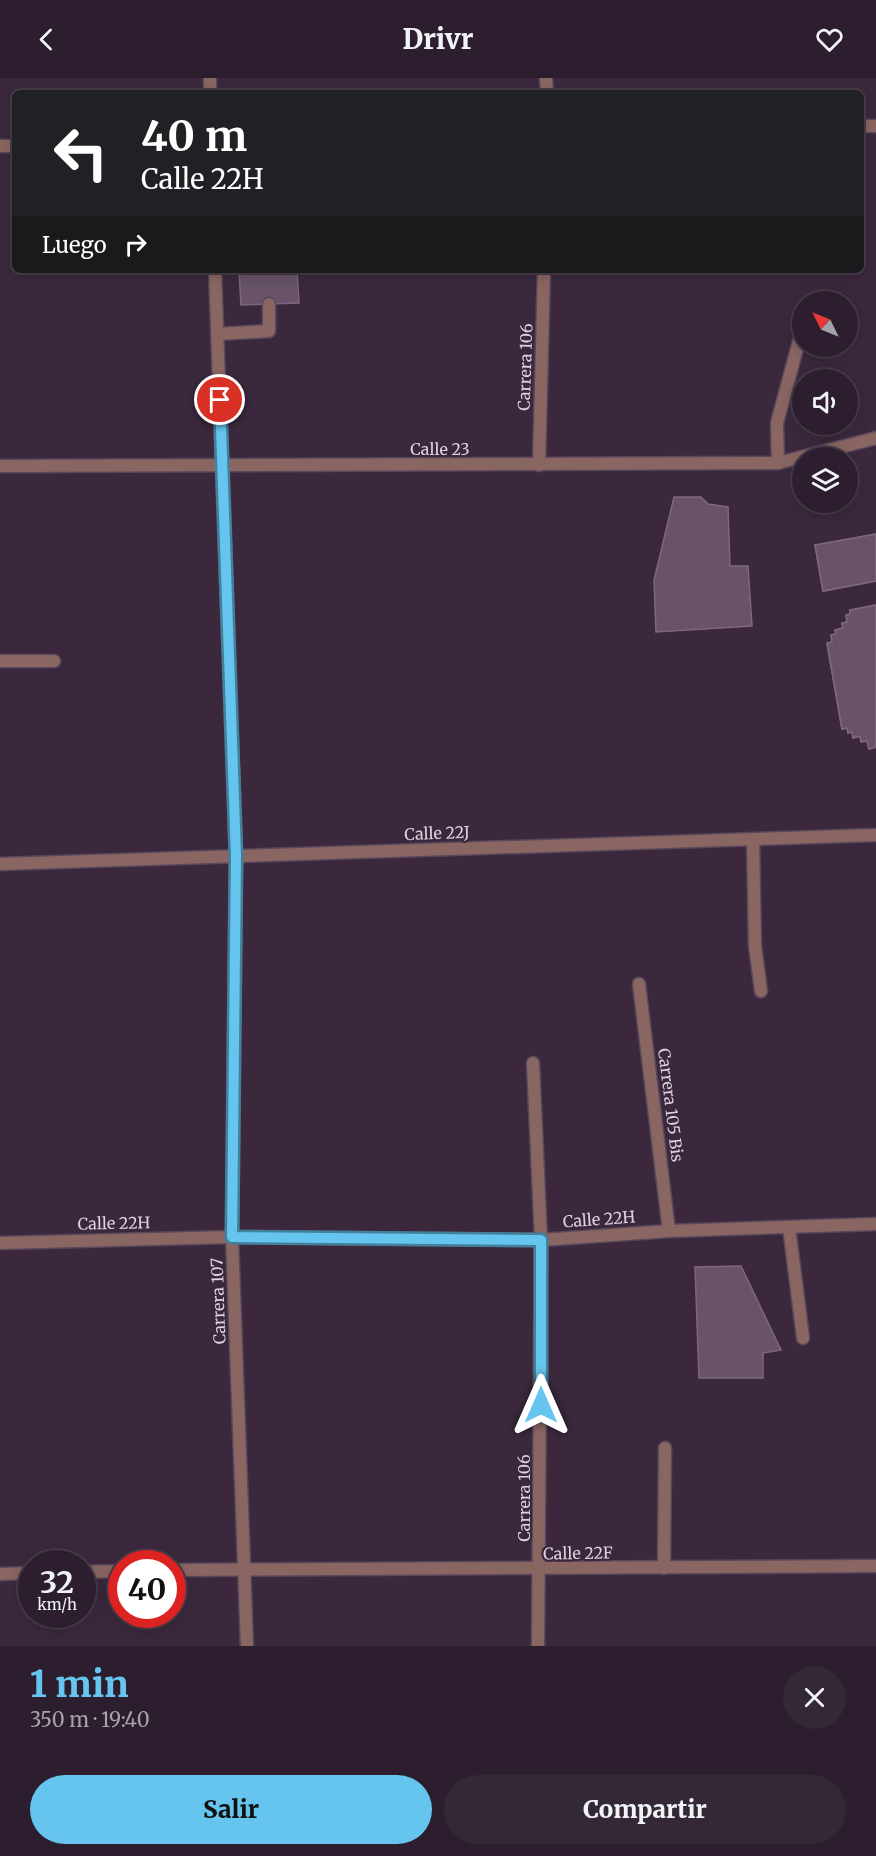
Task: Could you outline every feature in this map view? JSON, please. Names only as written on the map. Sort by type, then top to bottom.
[{"type":"street","name":"Carrera 107","points":[[215,273],[236,856],[232,1237],[247,1646]]},
{"type":"street","name":"Carrera 106","points":[[539,465],[544,273]]},
{"type":"street","points":[[218,334],[269,332],[269,304]]},
{"type":"street","points":[[778,463],[777,423],[795,357]]},
{"type":"street","name":"Calle 23","points":[[0,466],[778,463],[876,438]]},
{"type":"street","points":[[0,661],[54,661]]},
{"type":"street","name":"Calle 22J","points":[[0,864],[876,834]]},
{"type":"street","points":[[753,839],[755,946],[762,991]]},
{"type":"street","name":"Carrera 105 Bis","points":[[639,984],[669,1231]]},
{"type":"street","name":"Carrera 106","points":[[533,1063],[541,1240],[538,1646]]},
{"type":"street","name":"Calle 22H","points":[[0,1243],[232,1237],[541,1240],[669,1231],[876,1224]]},
{"type":"street","points":[[789,1227],[803,1338]]},
{"type":"street","points":[[664,1568],[665,1448]]},
{"type":"street","name":"Calle 22F","points":[[186,1570],[540,1570],[876,1566]]},
{"type":"street","points":[[0,1574],[18,1573]]},
{"type":"building","points":[[239,273],[297,273],[299,303],[241,305]]},
{"type":"building","points":[[674,497],[701,497],[708,504],[728,507],[730,566],[748,566],[752,626],[656,632],[654,580]]},
{"type":"building","points":[[876,534],[876,581],[823,591],[815,545]]},
{"type":"building","points":[[876,534],[876,581],[823,591],[815,545]]},
{"type":"building","points":[[876,605],[876,747],[869,749],[867,741],[861,742],[860,736],[853,738],[852,732],[848,733],[847,728],[842,729],[827,643],[832,642],[831,635],[836,634],[835,630],[843,628],[842,623],[847,622],[846,615],[850,614],[850,610]]},
{"type":"building","points":[[876,605],[876,747],[869,749],[867,741],[861,742],[860,736],[853,738],[852,732],[848,733],[847,728],[842,729],[827,643],[832,642],[831,635],[836,634],[835,630],[843,628],[842,623],[847,622],[846,615],[850,614],[850,610]]},
{"type":"building","points":[[741,1266],[781,1350],[763,1353],[763,1378],[699,1378],[695,1267]]},
{"type":"route","points":[[220,400],[236,856],[232,1237],[541,1240],[541,1405]]}]
